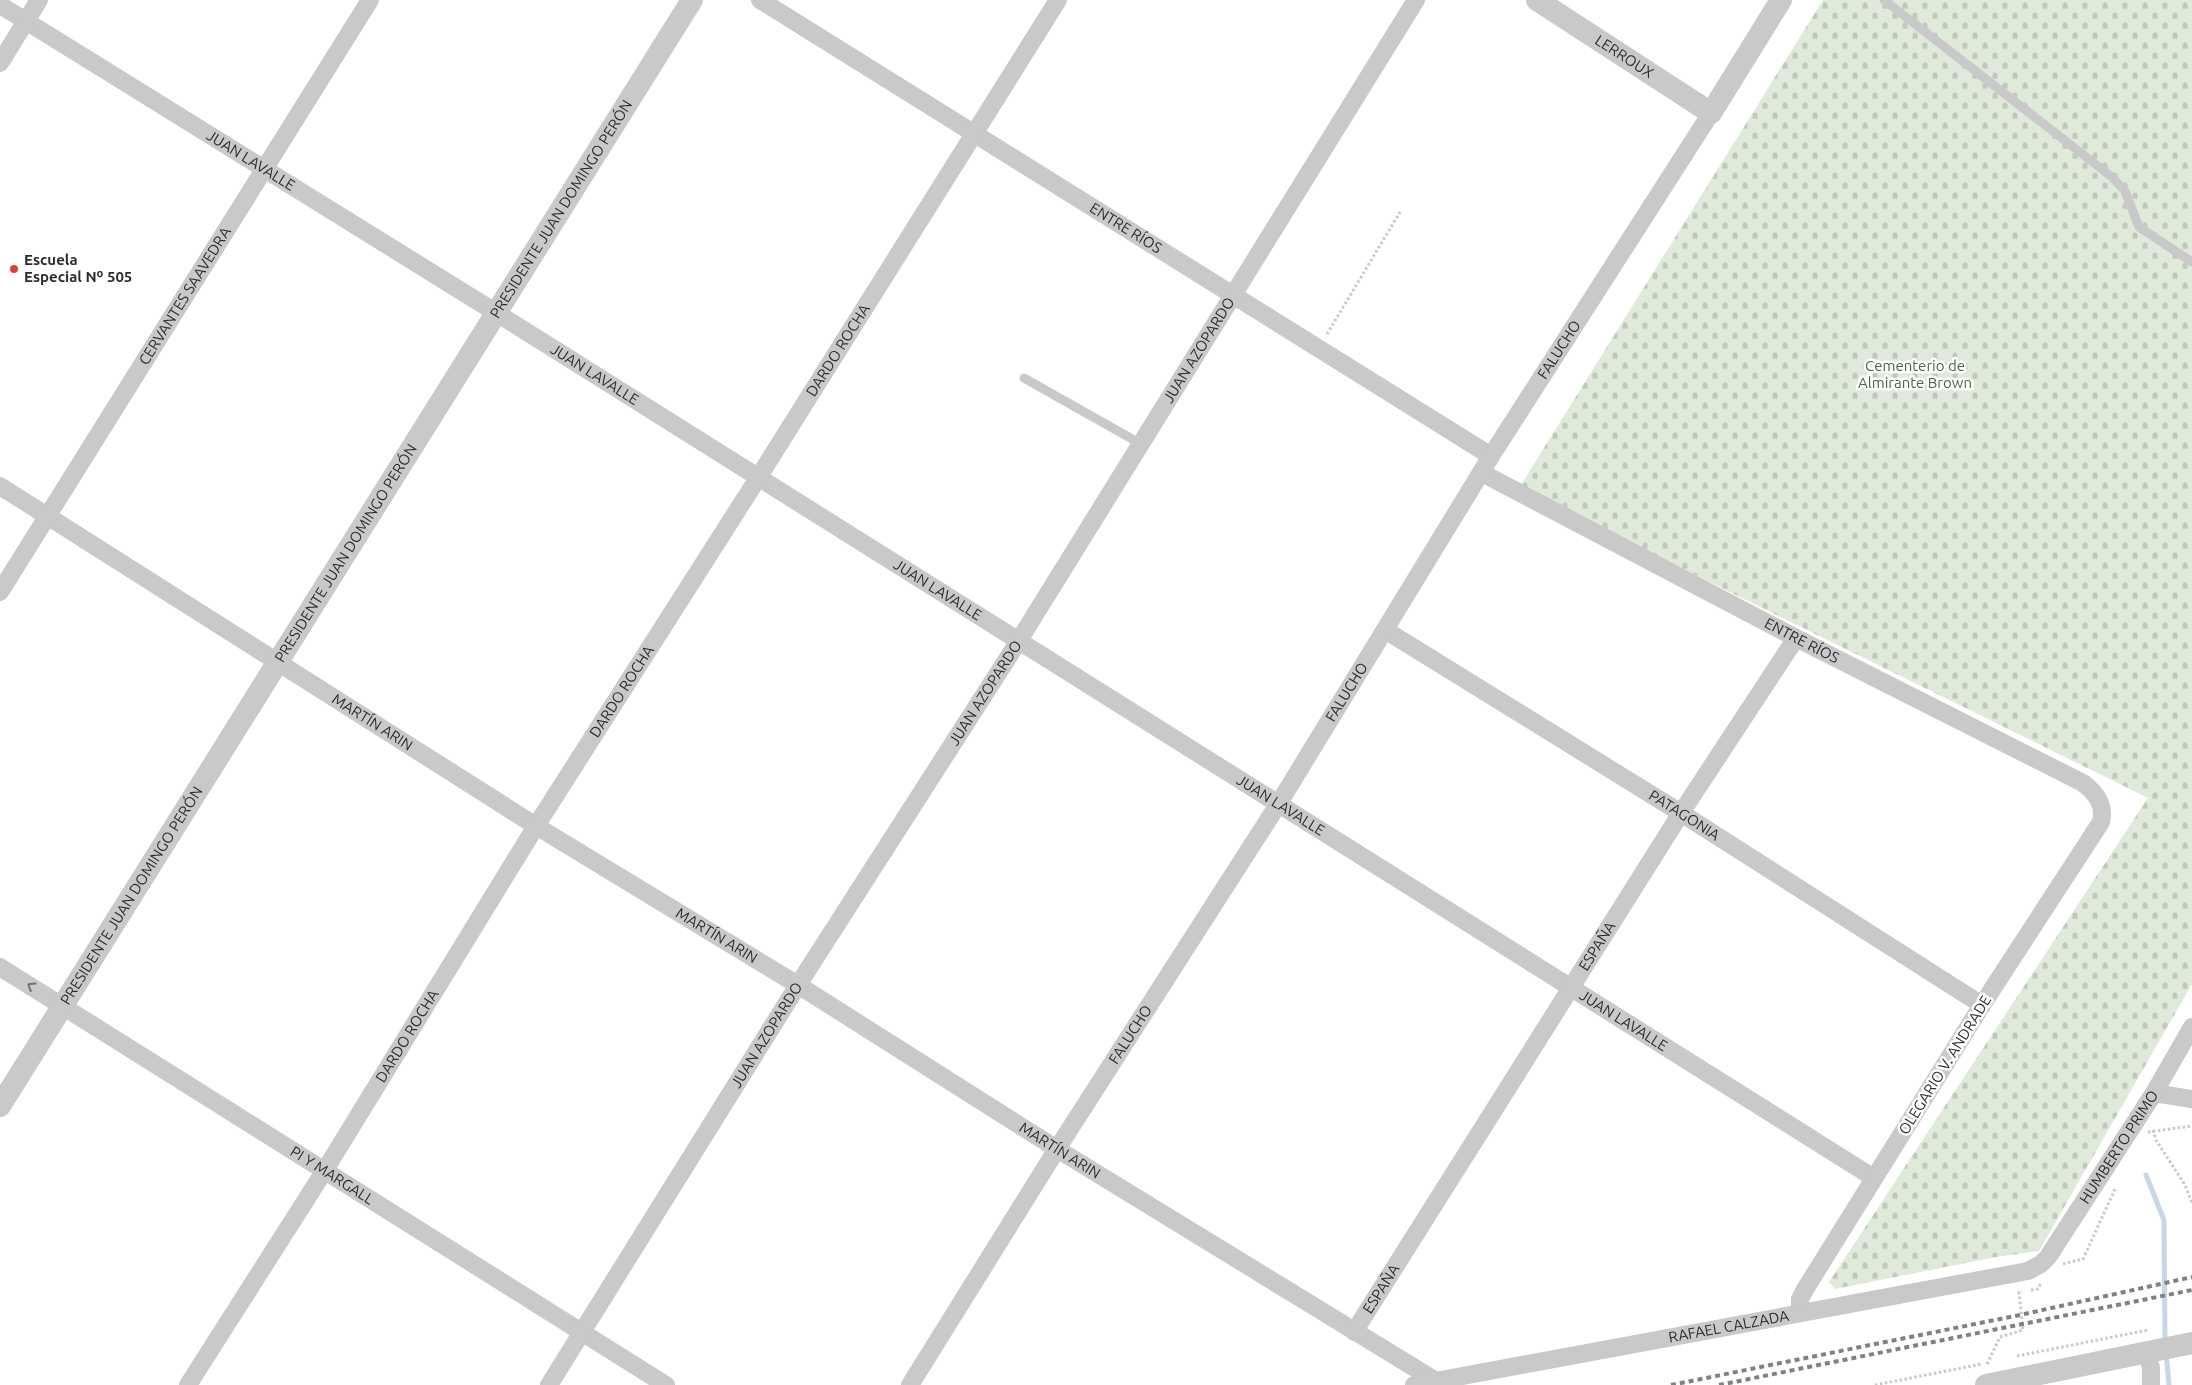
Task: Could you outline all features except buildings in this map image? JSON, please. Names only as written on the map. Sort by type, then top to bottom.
[{"type":"street","points":[[0,63],[39,0]]},
{"type":"street","name":"CERVANTES SAAVEDRA","points":[[0,592],[370,0]]},
{"type":"street","name":"PRESIDENTE JUAN DOMINGO PERÓN","points":[[0,1106],[495,312],[692,0]]},
{"type":"street","name":"ENTRE RÍOS","points":[[760,0],[1491,456]]},
{"type":"street","name":"DARDO ROCHA","points":[[188,1385],[325,1170],[536,826],[758,478],[1058,0]]},
{"type":"street","name":"JUAN AZOPARDO","points":[[548,1385],[798,985],[1018,642],[1416,0]]},
{"type":"street","name":"LERROUX","points":[[1537,0],[1710,113]]},
{"type":"street","name":"FALUCHO","points":[[910,1385],[1057,1149],[1279,803],[1491,456],[1781,0]]},
{"type":"street","name":"JUAN LAVALLE","points":[[0,5],[495,312],[1018,642],[1572,986],[1874,1178]]},
{"type":"street","name":"ENTRE RÍOS","points":[[1482,473],[1796,638],[2083,783],[2091,789],[2102,804],[2104,812],[2101,822]]},
{"type":"street","name":"MARTÍN ARIN","points":[[0,486],[536,826],[798,985],[1057,1149],[1436,1381]]},
{"type":"street","name":"PATAGONIA","points":[[1385,630],[1681,812],[1982,1005]]},
{"type":"street","name":"ESPAÑA","points":[[1354,1332],[1681,812],[1796,638]]},
{"type":"street","name":"OLEGARIO V. ANDRADE","points":[[1800,1313],[1800,1299],[1804,1291],[1982,1005],[2101,822]]},
{"type":"street","name":"PI Y MARGALL","points":[[0,967],[666,1385]]},
{"type":"street","name":"HUMBERTO PRIMO","points":[[2041,1264],[2048,1257],[2154,1093],[2192,1027]]},
{"type":"street","points":[[2154,1093],[2192,1100]]},
{"type":"street","name":"RAFAEL CALZADA","points":[[1414,1385],[2028,1271],[2041,1264]]},
{"type":"street","points":[[1986,1385],[2187,1344]]},
{"type":"street","points":[[2151,1352],[2151,1385]]},
{"type":"lane","points":[[1884,0],[2112,177],[2125,191],[2139,227],[2192,262]]},
{"type":"lane","points":[[1024,378],[1141,444]]},
{"type":"path","points":[[1319,348],[1400,212]]},
{"type":"path","points":[[2151,1123],[2156,1140],[2185,1185],[2192,1203]]},
{"type":"green space","name":"Cementerio de Almirante Brown","points":[[1823,0],[2192,0],[2192,984],[2039,1251],[1996,1257],[1835,1289],[1829,1282],[2148,798],[1519,488]]},
{"type":"waterway","points":[[2146,1175],[2164,1220],[2165,1342]]},
{"type":"waterway","points":[[2166,1353],[2169,1385]]},
{"type":"railway","points":[[1671,1385],[2020,1315],[2192,1277]]},
{"type":"railway","points":[[1719,1385],[2192,1290]]},
{"type":"place","name":"Escuela Especial Nº 505","points":[[14,269]]}]
